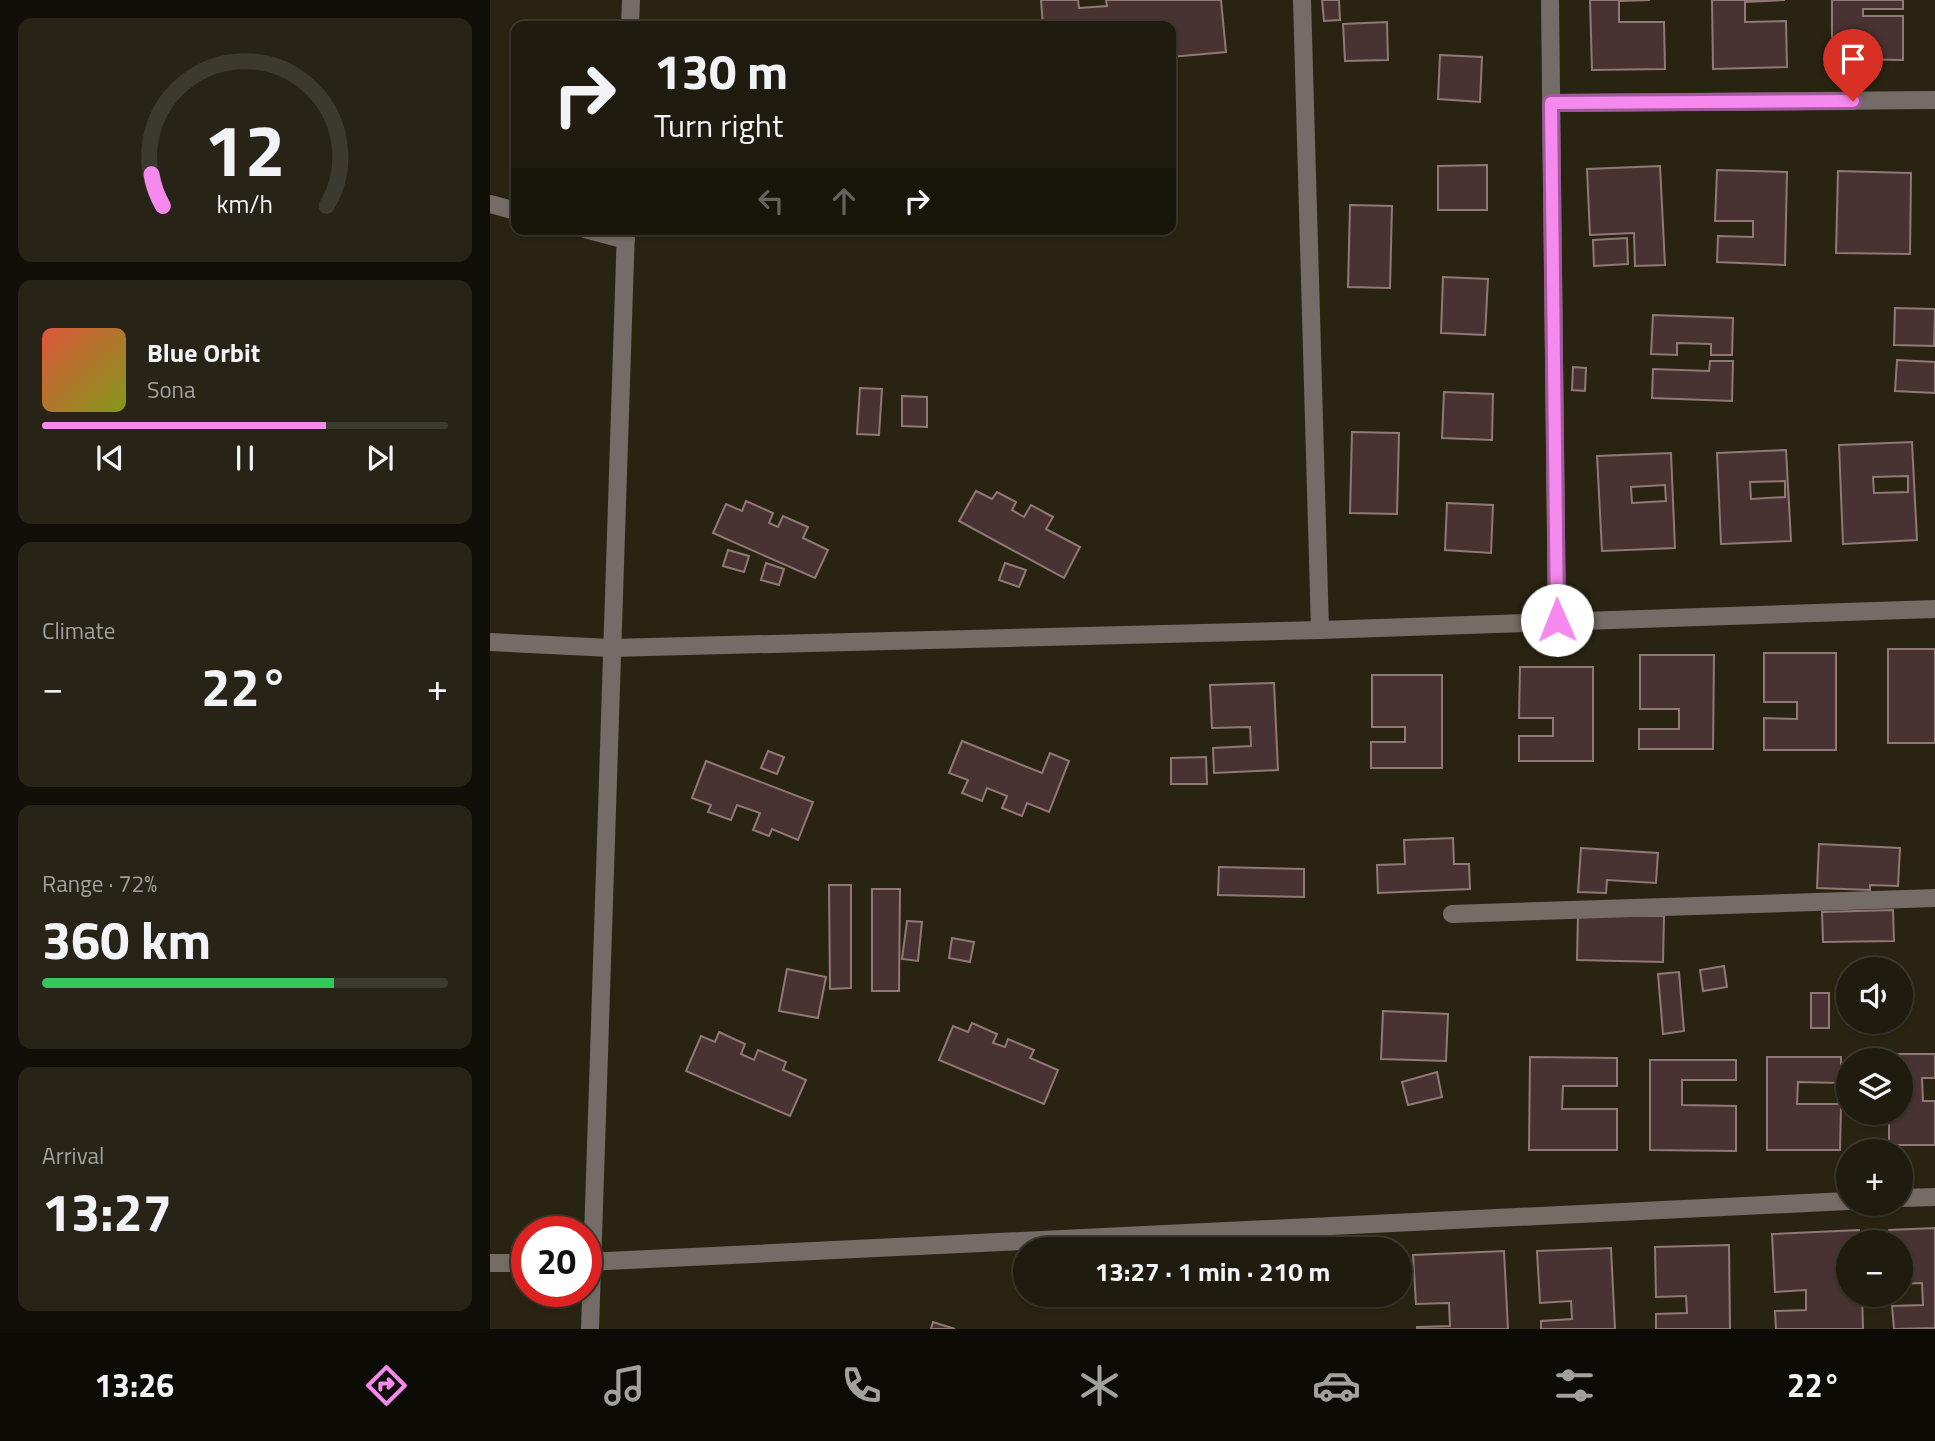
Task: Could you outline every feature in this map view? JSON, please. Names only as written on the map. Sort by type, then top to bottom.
[{"type":"lane","points":[[630,21],[631,0]]},
{"type":"lane","points":[[1302,0],[1320,630]]},
{"type":"lane","points":[[1550,0],[1557,620]]},
{"type":"lane","points":[[1551,103],[1935,100]]},
{"type":"lane","points":[[490,204],[511,210]]},
{"type":"lane","points":[[591,1216],[626,235]]},
{"type":"lane","points":[[490,642],[611,648],[1320,630],[1935,609]]},
{"type":"lane","points":[[1452,914],[1935,898]]},
{"type":"lane","points":[[1913,1198],[1935,1197]]},
{"type":"lane","points":[[602,1261],[1836,1202]]},
{"type":"lane","points":[[490,1263],[511,1262]]},
{"type":"lane","points":[[590,1307],[590,1329]]},
{"type":"building","points":[[1041,0],[1078,0],[1079,8],[1107,6],[1106,0],[1221,0],[1226,52],[1176,57],[1176,21],[1043,21]]},
{"type":"building","points":[[1322,0],[1339,0],[1340,20],[1324,21]]},
{"type":"building","points":[[1590,0],[1650,0],[1619,1],[1619,22],[1664,22],[1665,69],[1592,70]]},
{"type":"building","points":[[1712,0],[1785,0],[1745,2],[1745,22],[1786,21],[1787,67],[1713,69]]},
{"type":"building","points":[[1832,0],[1903,0],[1903,9],[1863,9],[1863,16],[1903,16],[1903,60],[1832,59]]},
{"type":"building","points":[[1387,22],[1388,60],[1345,61],[1343,24]]},
{"type":"building","points":[[1440,55],[1482,57],[1480,102],[1438,99]]},
{"type":"building","points":[[1487,165],[1487,210],[1438,210],[1438,166]]},
{"type":"building","points":[[1660,166],[1665,265],[1635,266],[1634,233],[1590,235],[1587,169]]},
{"type":"building","points":[[1717,170],[1787,172],[1785,265],[1717,262],[1718,236],[1753,237],[1753,221],[1715,221]]},
{"type":"building","points":[[1838,171],[1911,173],[1910,254],[1836,253]]},
{"type":"building","points":[[1350,205],[1392,206],[1390,288],[1348,287]]},
{"type":"building","points":[[1627,238],[1628,264],[1594,266],[1593,240]]},
{"type":"building","points":[[1443,277],[1488,279],[1485,335],[1441,333]]},
{"type":"building","points":[[1895,308],[1935,309],[1934,346],[1894,345]]},
{"type":"building","points":[[1653,315],[1733,318],[1732,355],[1711,355],[1711,344],[1677,343],[1677,355],[1651,354]]},
{"type":"building","points":[[1897,360],[1935,362],[1935,393],[1895,391]]},
{"type":"building","points":[[1710,361],[1733,361],[1732,401],[1652,398],[1653,369],[1709,371]]},
{"type":"building","points":[[1573,367],[1586,368],[1585,391],[1572,390]]},
{"type":"building","points":[[860,388],[882,389],[879,435],[857,434]]},
{"type":"building","points":[[1444,392],[1493,394],[1492,440],[1442,438]]},
{"type":"building","points":[[902,396],[927,397],[927,427],[902,426]]},
{"type":"building","points":[[1352,432],[1399,433],[1397,514],[1350,513]]},
{"type":"building","points":[[1912,442],[1917,540],[1843,544],[1839,445]],"holes":[[[1908,476],[1908,492],[1874,493],[1873,477]]]},
{"type":"building","points":[[1786,450],[1791,541],[1721,544],[1717,453]],"holes":[[[1785,481],[1785,497],[1751,499],[1750,482]]]},
{"type":"building","points":[[1671,453],[1675,548],[1602,551],[1597,456]],"holes":[[[1665,485],[1666,501],[1632,503],[1631,487]]]},
{"type":"building","points":[[976,491],[992,499],[997,492],[1016,502],[1012,510],[1024,517],[1031,505],[1053,517],[1046,529],[1080,547],[1064,578],[959,521]]},
{"type":"building","points":[[746,501],[773,513],[769,523],[778,527],[783,516],[808,527],[803,538],[828,550],[815,578],[713,533],[726,504],[742,511]]},
{"type":"building","points":[[1447,503],[1493,505],[1491,553],[1445,550]]},
{"type":"building","points":[[728,550],[749,556],[744,572],[723,566]]},
{"type":"building","points":[[766,563],[784,569],[779,585],[761,580]]},
{"type":"building","points":[[1005,563],[1026,570],[1019,587],[999,580]]},
{"type":"building","points":[[1888,649],[1935,649],[1935,743],[1888,743]]},
{"type":"building","points":[[1764,653],[1836,653],[1836,750],[1764,750],[1764,718],[1797,719],[1797,702],[1764,702]]},
{"type":"building","points":[[1640,655],[1714,655],[1713,749],[1639,749],[1639,729],[1679,729],[1679,709],[1640,709]]},
{"type":"building","points":[[1520,667],[1593,667],[1593,761],[1519,761],[1519,736],[1553,736],[1553,718],[1519,718]]},
{"type":"building","points":[[1372,675],[1442,675],[1442,768],[1371,768],[1371,742],[1405,742],[1405,727],[1372,727]]},
{"type":"building","points":[[1274,683],[1278,770],[1214,773],[1213,748],[1251,746],[1250,727],[1212,728],[1210,685]]},
{"type":"building","points":[[962,741],[1042,773],[1050,753],[1069,761],[1049,812],[1027,803],[1022,816],[1002,808],[1007,796],[987,788],[982,801],[962,793],[968,780],[949,773]]},
{"type":"building","points":[[768,751],[784,757],[777,774],[761,768]]},
{"type":"building","points":[[1206,757],[1207,784],[1171,784],[1171,758]]},
{"type":"building","points":[[706,761],[813,802],[798,840],[772,829],[769,836],[753,830],[760,813],[737,805],[731,820],[708,812],[711,805],[692,798]]},
{"type":"building","points":[[1453,838],[1454,864],[1469,864],[1470,889],[1378,893],[1377,865],[1405,864],[1404,840]]},
{"type":"building","points":[[1819,844],[1900,848],[1898,886],[1870,885],[1870,890],[1817,888]]},
{"type":"building","points":[[1581,848],[1658,853],[1656,883],[1607,880],[1606,893],[1578,892]]},
{"type":"building","points":[[1219,867],[1304,869],[1304,897],[1218,895]]},
{"type":"building","points":[[829,885],[851,885],[851,988],[830,989]]},
{"type":"building","points":[[872,889],[900,889],[899,991],[872,991]]},
{"type":"building","points":[[1893,910],[1894,941],[1823,942],[1822,912]]},
{"type":"building","points":[[1578,915],[1664,916],[1663,962],[1577,960]]},
{"type":"building","points":[[907,921],[922,922],[918,961],[902,959]]},
{"type":"building","points":[[952,938],[974,942],[970,962],[949,958]]},
{"type":"building","points":[[1724,966],[1727,987],[1703,991],[1700,970]]},
{"type":"building","points":[[787,969],[826,977],[818,1018],[779,1011]]},
{"type":"building","points":[[1679,972],[1684,1031],[1663,1034],[1658,974]]},
{"type":"building","points":[[1811,993],[1829,993],[1829,1028],[1811,1028]]},
{"type":"building","points":[[1383,1011],[1448,1014],[1446,1061],[1381,1059]]},
{"type":"building","points":[[972,1023],[997,1034],[993,1043],[1005,1047],[1008,1039],[1034,1050],[1030,1058],[1058,1070],[1044,1104],[939,1060],[953,1026],[968,1032]]},
{"type":"building","points":[[719,1032],[745,1044],[741,1054],[754,1060],[758,1050],[786,1062],[783,1070],[806,1080],[790,1116],[686,1071],[701,1036],[715,1042]]},
{"type":"building","points":[[1913,1054],[1935,1054],[1935,1078],[1922,1078],[1923,1101],[1935,1101],[1935,1145],[1913,1145],[1913,1139],[1889,1139],[1889,1125],[1913,1125]]},
{"type":"building","points":[[1530,1057],[1617,1058],[1617,1086],[1563,1086],[1562,1109],[1617,1109],[1617,1150],[1529,1150]]},
{"type":"building","points":[[1767,1057],[1836,1057],[1836,1083],[1798,1082],[1797,1104],[1836,1104],[1836,1125],[1841,1125],[1840,1139],[1836,1139],[1836,1150],[1767,1150]]},
{"type":"building","points":[[1650,1060],[1736,1060],[1736,1080],[1682,1080],[1682,1105],[1736,1106],[1736,1151],[1650,1150]]},
{"type":"building","points":[[1437,1072],[1442,1097],[1408,1105],[1402,1082]]},
{"type":"building","points":[[1935,1228],[1935,1328],[1894,1329],[1892,1307],[1923,1305],[1922,1283],[1913,1283],[1913,1230],[1889,1230]]},
{"type":"building","points":[[1836,1231],[1836,1307],[1862,1307],[1863,1329],[1776,1329],[1775,1311],[1806,1310],[1806,1290],[1775,1292],[1772,1234]]},
{"type":"building","points":[[1729,1245],[1730,1329],[1656,1329],[1656,1314],[1687,1313],[1686,1296],[1656,1297],[1655,1247]]},
{"type":"building","points":[[1611,1248],[1615,1329],[1541,1329],[1541,1321],[1572,1319],[1571,1301],[1540,1303],[1537,1251]]},
{"type":"building","points":[[1504,1251],[1508,1329],[1417,1329],[1450,1326],[1449,1303],[1416,1304],[1413,1255]]},
{"type":"building","points":[[933,1322],[955,1329],[931,1329]]},
{"type":"route","points":[[1557,620],[1551,103],[1853,101]]}]
